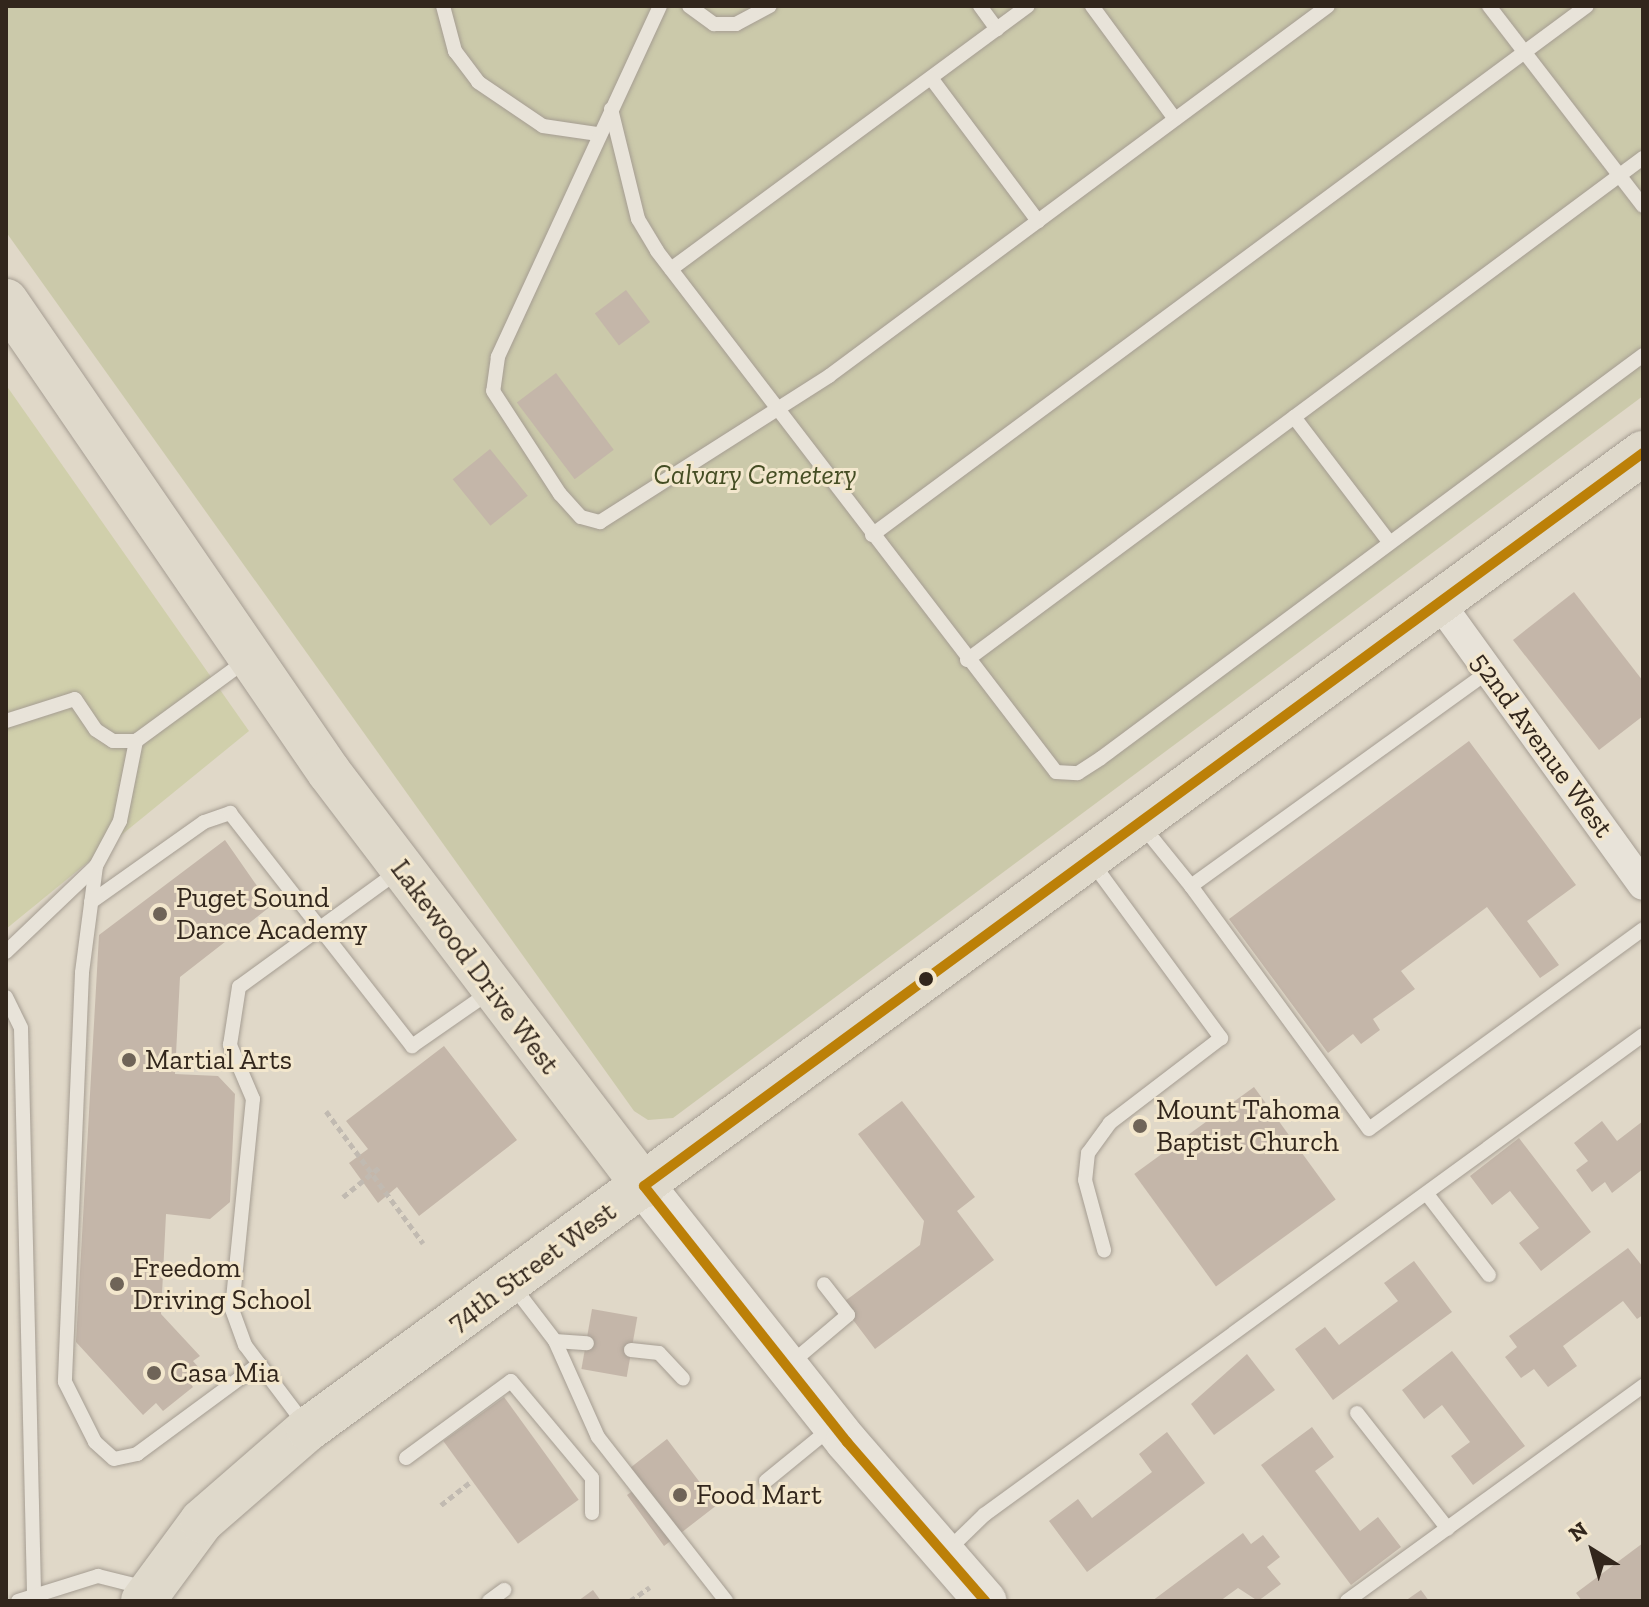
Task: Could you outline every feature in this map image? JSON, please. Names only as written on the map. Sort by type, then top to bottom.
[{"type":"main road","name":"Lakewood Drive West","points":[[6,301],[248,659],[491,990],[834,1426],[985,1601]]},
{"type":"main road","name":"74th Street West","points":[[146,1595],[202,1521],[308,1429],[1641,457]]},
{"type":"street","name":"52nd Avenue West","points":[[1441,605],[1643,885]]},
{"type":"lane","points":[[443,6],[455,51],[500,100],[543,126],[598,134]]},
{"type":"lane","points":[[660,6],[598,134],[498,357],[493,391],[509,420],[560,494],[581,517],[600,522],[777,410],[1328,6]]},
{"type":"lane","points":[[689,6],[714,24],[736,24],[770,6]]},
{"type":"lane","points":[[980,6],[997,29]]},
{"type":"lane","points":[[671,269],[1028,6]]},
{"type":"lane","points":[[1092,6],[1175,119]]},
{"type":"lane","points":[[1489,6],[1643,206]]},
{"type":"lane","points":[[872,535],[1587,6]]},
{"type":"lane","points":[[931,78],[1038,221]]},
{"type":"lane","points":[[611,109],[638,219],[671,269],[1042,760],[1056,772],[1078,773],[1643,355]]},
{"type":"lane","points":[[967,660],[1643,158]]},
{"type":"lane","points":[[1294,417],[1390,543]]},
{"type":"lane","points":[[6,721],[75,699],[96,730],[113,741],[136,741],[248,659]]},
{"type":"lane","points":[[1191,886],[1489,671]]},
{"type":"lane","points":[[6,952],[96,866],[120,821],[136,741]]},
{"type":"lane","points":[[91,902],[204,822],[230,813],[412,1046],[491,990]]},
{"type":"lane","points":[[1141,823],[1191,886],[1369,1129],[1643,929]]},
{"type":"lane","points":[[1090,861],[1221,1038],[1110,1123],[1088,1153],[1085,1180],[1104,1250]]},
{"type":"lane","points":[[96,866],[91,902],[65,1382],[95,1442],[114,1459],[137,1454],[259,1364]]},
{"type":"lane","points":[[308,1429],[259,1364],[232,1309],[253,1099],[230,1045],[239,987],[401,870]]},
{"type":"lane","points":[[6,997],[21,1028],[21,1209],[34,1593]]},
{"type":"lane","points":[[944,1554],[984,1515],[1643,1035]]},
{"type":"lane","points":[[1427,1194],[1489,1275]]},
{"type":"lane","points":[[6,1215],[21,1209]]},
{"type":"lane","points":[[510,1282],[555,1341],[598,1437],[726,1601]]},
{"type":"lane","points":[[787,1367],[848,1315],[824,1284]]},
{"type":"lane","points":[[555,1341],[587,1343]]},
{"type":"lane","points":[[631,1350],[659,1353],[683,1379]]},
{"type":"lane","points":[[406,1458],[511,1381],[592,1478],[592,1513]]},
{"type":"lane","points":[[1347,1601],[1643,1386]]},
{"type":"lane","points":[[1357,1413],[1448,1529]]},
{"type":"lane","points":[[766,1481],[834,1426]]},
{"type":"lane","points":[[18,1601],[34,1593],[98,1576],[146,1595]]},
{"type":"lane","points":[[489,1601],[504,1590]]},
{"type":"path","points":[[326,1111],[423,1243]]},
{"type":"path","points":[[343,1197],[381,1166]]},
{"type":"path","points":[[441,1505],[469,1483]]},
{"type":"path","points":[[630,1601],[650,1587]]},
{"type":"green space","name":"Calvary Cemetery","points":[[6,6],[1643,6],[1643,396],[673,1118],[648,1120],[634,1111],[6,232]]},
{"type":"green space","points":[[6,385],[249,731],[6,929]]},
{"type":"building","points":[[626,290],[650,322],[619,345],[595,313]]},
{"type":"building","points":[[556,373],[614,450],[575,479],[517,402]]},
{"type":"building","points":[[490,449],[528,496],[490,526],[453,479]]},
{"type":"building","points":[[1574,592],[1643,681],[1643,716],[1599,750],[1513,640]]},
{"type":"building","points":[[1469,741],[1576,885],[1527,921],[1559,965],[1540,978],[1487,907],[1401,971],[1415,989],[1373,1019],[1380,1030],[1361,1044],[1353,1034],[1328,1053],[1229,919]]},
{"type":"building","points":[[225,840],[271,906],[180,977],[175,1074],[218,1076],[235,1094],[230,1202],[210,1219],[166,1214],[161,1314],[200,1356],[193,1361],[199,1368],[186,1378],[193,1387],[163,1411],[156,1403],[143,1415],[76,1342],[99,935]]},
{"type":"building","points":[[444,1046],[517,1140],[419,1216],[397,1187],[378,1203],[349,1163],[368,1149],[346,1121]]},
{"type":"building","points":[[1254,1087],[1336,1199],[1216,1286],[1134,1174]]},
{"type":"building","points":[[902,1101],[975,1197],[957,1211],[994,1260],[875,1349],[841,1304],[920,1245],[924,1221],[858,1134]]},
{"type":"building","points":[[1602,1121],[1617,1141],[1643,1121],[1643,1169],[1612,1193],[1605,1182],[1592,1192],[1576,1170],[1588,1161],[1574,1143]]},
{"type":"building","points":[[1519,1138],[1591,1232],[1541,1271],[1519,1243],[1539,1228],[1510,1191],[1492,1205],[1470,1176]]},
{"type":"building","points":[[1628,1248],[1643,1267],[1643,1315],[1637,1319],[1623,1301],[1563,1346],[1577,1366],[1548,1387],[1534,1369],[1521,1378],[1505,1357],[1517,1347],[1509,1336]]},
{"type":"building","points":[[1414,1261],[1452,1312],[1333,1400],[1295,1349],[1325,1327],[1339,1345],[1398,1301],[1384,1283]]},
{"type":"building","points":[[592,1309],[637,1317],[627,1377],[581,1369]]},
{"type":"building","points":[[1452,1351],[1525,1446],[1473,1485],[1451,1456],[1470,1442],[1442,1405],[1424,1419],[1402,1390]]},
{"type":"building","points":[[1247,1354],[1275,1390],[1214,1435],[1191,1404]]},
{"type":"building","points":[[504,1397],[579,1500],[518,1544],[443,1441]]},
{"type":"building","points":[[1312,1427],[1334,1457],[1315,1471],[1360,1531],[1378,1517],[1401,1547],[1351,1585],[1261,1465]]},
{"type":"building","points":[[1167,1432],[1205,1483],[1087,1572],[1049,1521],[1078,1499],[1092,1518],[1152,1472],[1139,1454]]},
{"type":"building","name":"Food Mart","points":[[667,1439],[717,1505],[664,1546],[627,1495],[642,1484],[630,1468]]},
{"type":"building","points":[[1243,1533],[1251,1544],[1263,1535],[1280,1557],[1267,1567],[1281,1584],[1258,1601],[1238,1588],[1220,1601],[1152,1601]]},
{"type":"building","points":[[1643,1543],[1643,1601],[1582,1601],[1576,1593]]},
{"type":"building","points":[[593,1590],[601,1601],[578,1601]]},
{"type":"building","points":[[1421,1590],[1429,1601],[1405,1601]]},
{"type":"transit line","points":[[644,1186],[1643,453]]},
{"type":"transit line","points":[[644,1186],[847,1442],[985,1601]]},
{"type":"place","name":"Puget Sound Dance Academy","points":[[160,914]]},
{"type":"place","name":"Martial Arts","points":[[129,1060]]},
{"type":"place","name":"Mount Tahoma Baptist Church","points":[[1140,1126]]},
{"type":"place","name":"Freedom Driving School","points":[[117,1284]]},
{"type":"place","name":"Casa Mia","points":[[154,1373]]},
{"type":"place","name":"Food Mart","points":[[680,1495]]}]
